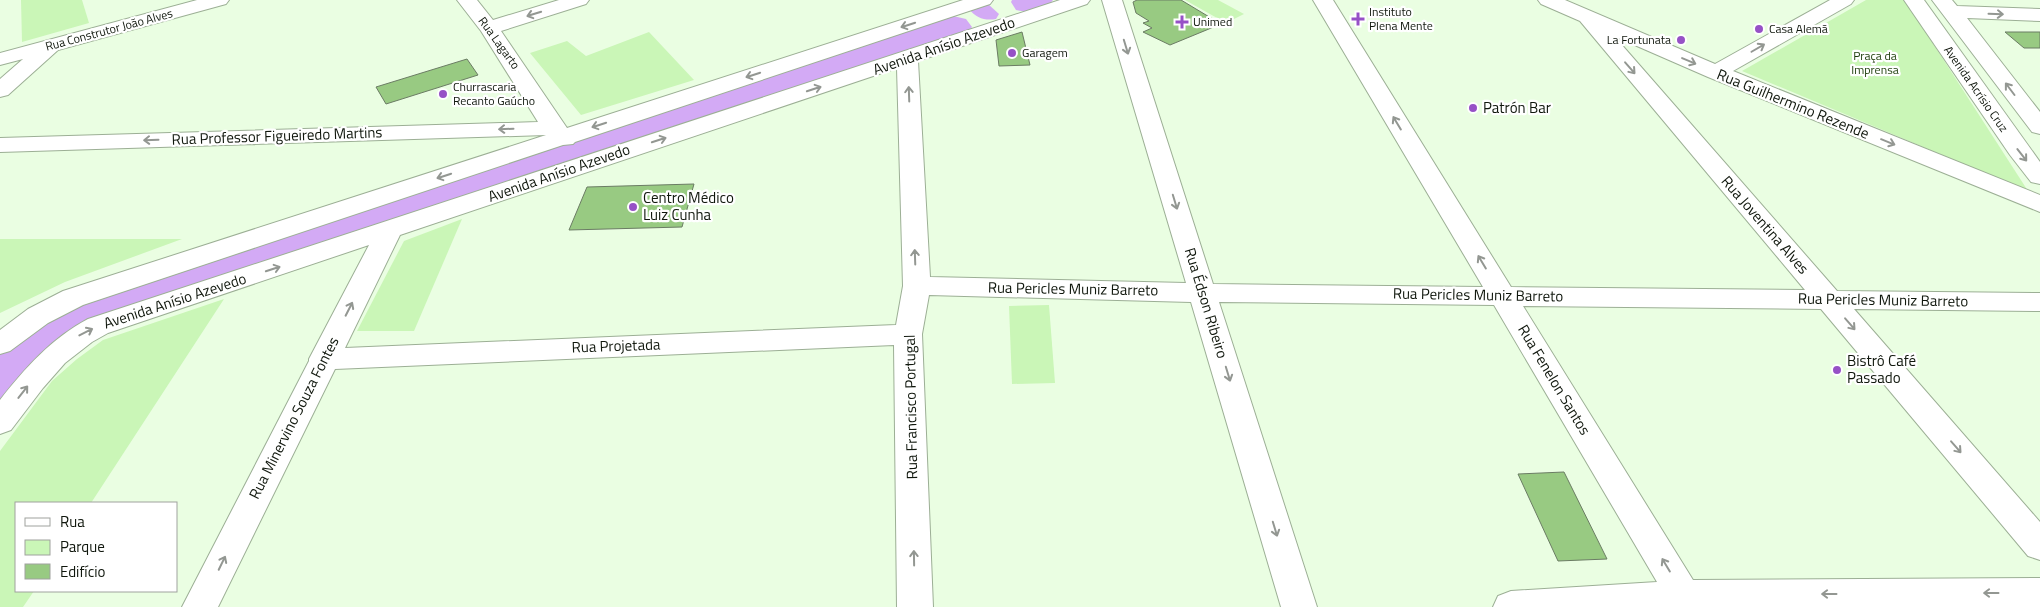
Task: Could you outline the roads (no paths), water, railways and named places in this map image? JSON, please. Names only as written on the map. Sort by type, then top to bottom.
[{"type":"street","name":"Rua Construtor João Alves","points":[[0,59],[219,0]]},
{"type":"street","name":"Rua Lagarto","points":[[466,0],[489,28],[570,146]]},
{"type":"street","points":[[489,28],[579,0]]},
{"type":"street","name":"Avenida Anísio Azevedo","points":[[0,422],[47,361],[68,343],[98,326],[390,230],[570,146],[947,5],[983,0]]},
{"type":"street","name":"Avenida Anísio Azevedo","points":[[0,344],[38,316],[73,298],[570,146],[907,59],[984,31],[1080,0]]},
{"type":"street","name":"Rua Édson Ribeiro","points":[[1112,0],[1204,292],[1299,607]]},
{"type":"street","name":"Rua Fenelon Santos","points":[[1323,0],[1688,601]]},
{"type":"street","name":"Rua Guilhermino Rezende","points":[[1548,0],[1716,72],[2040,204]]},
{"type":"street","points":[[1716,72],[1844,0]]},
{"type":"street","name":"Avenida Acrísio Cruz","points":[[1914,0],[2018,150],[2040,177]]},
{"type":"street","points":[[947,5],[984,31]]},
{"type":"street","points":[[1947,6],[2040,15]]},
{"type":"street","name":"Avenida Acrísio Cruz","points":[[1947,6],[2040,127]]},
{"type":"street","name":"Rua Joventina Alves","points":[[1587,17],[2040,546]]},
{"type":"street","points":[[0,90],[52,45]]},
{"type":"street","name":"Rua Francisco Portugal","points":[[907,59],[917,286],[908,334],[915,607]]},
{"type":"street","name":"Rua Professor Figueiredo Martins","points":[[0,145],[570,146]]},
{"type":"street","name":"Rua Minervino Souza Fontes","points":[[200,607],[323,359],[390,230]]},
{"type":"street","name":"Rua Pericles Muniz Barreto","points":[[917,286],[1204,292],[2040,302]]},
{"type":"street","name":"Rua Projetada","points":[[323,359],[908,334]]},
{"type":"street","points":[[1512,607],[2040,593]]},
{"type":"waterway","points":[[1029,2],[1035,0]]},
{"type":"waterway","points":[[980,9],[988,14]]},
{"type":"waterway","points":[[0,383],[38,339],[75,317],[953,27]]},
{"type":"place","name":"Instituto Plena Mente","points":[[1358,19]]},
{"type":"place","name":"Unimed","points":[[1182,22]]},
{"type":"place","name":"Casa Alemã","points":[[1759,29]]},
{"type":"place","name":"La Fortunata","points":[[1681,40]]},
{"type":"place","name":"Garagem","points":[[1012,53]]},
{"type":"place","name":"Churrascaria Recanto Gaúcho","points":[[443,94]]},
{"type":"place","name":"Patrón Bar","points":[[1473,108]]},
{"type":"place","name":"Centro Médico Luiz Cunha","points":[[633,207]]},
{"type":"place","name":"Bistrô Café Passado","points":[[1837,370]]},
{"type":"park label","name":"Praça da Imprensa","points":[[1875,63]]}]
